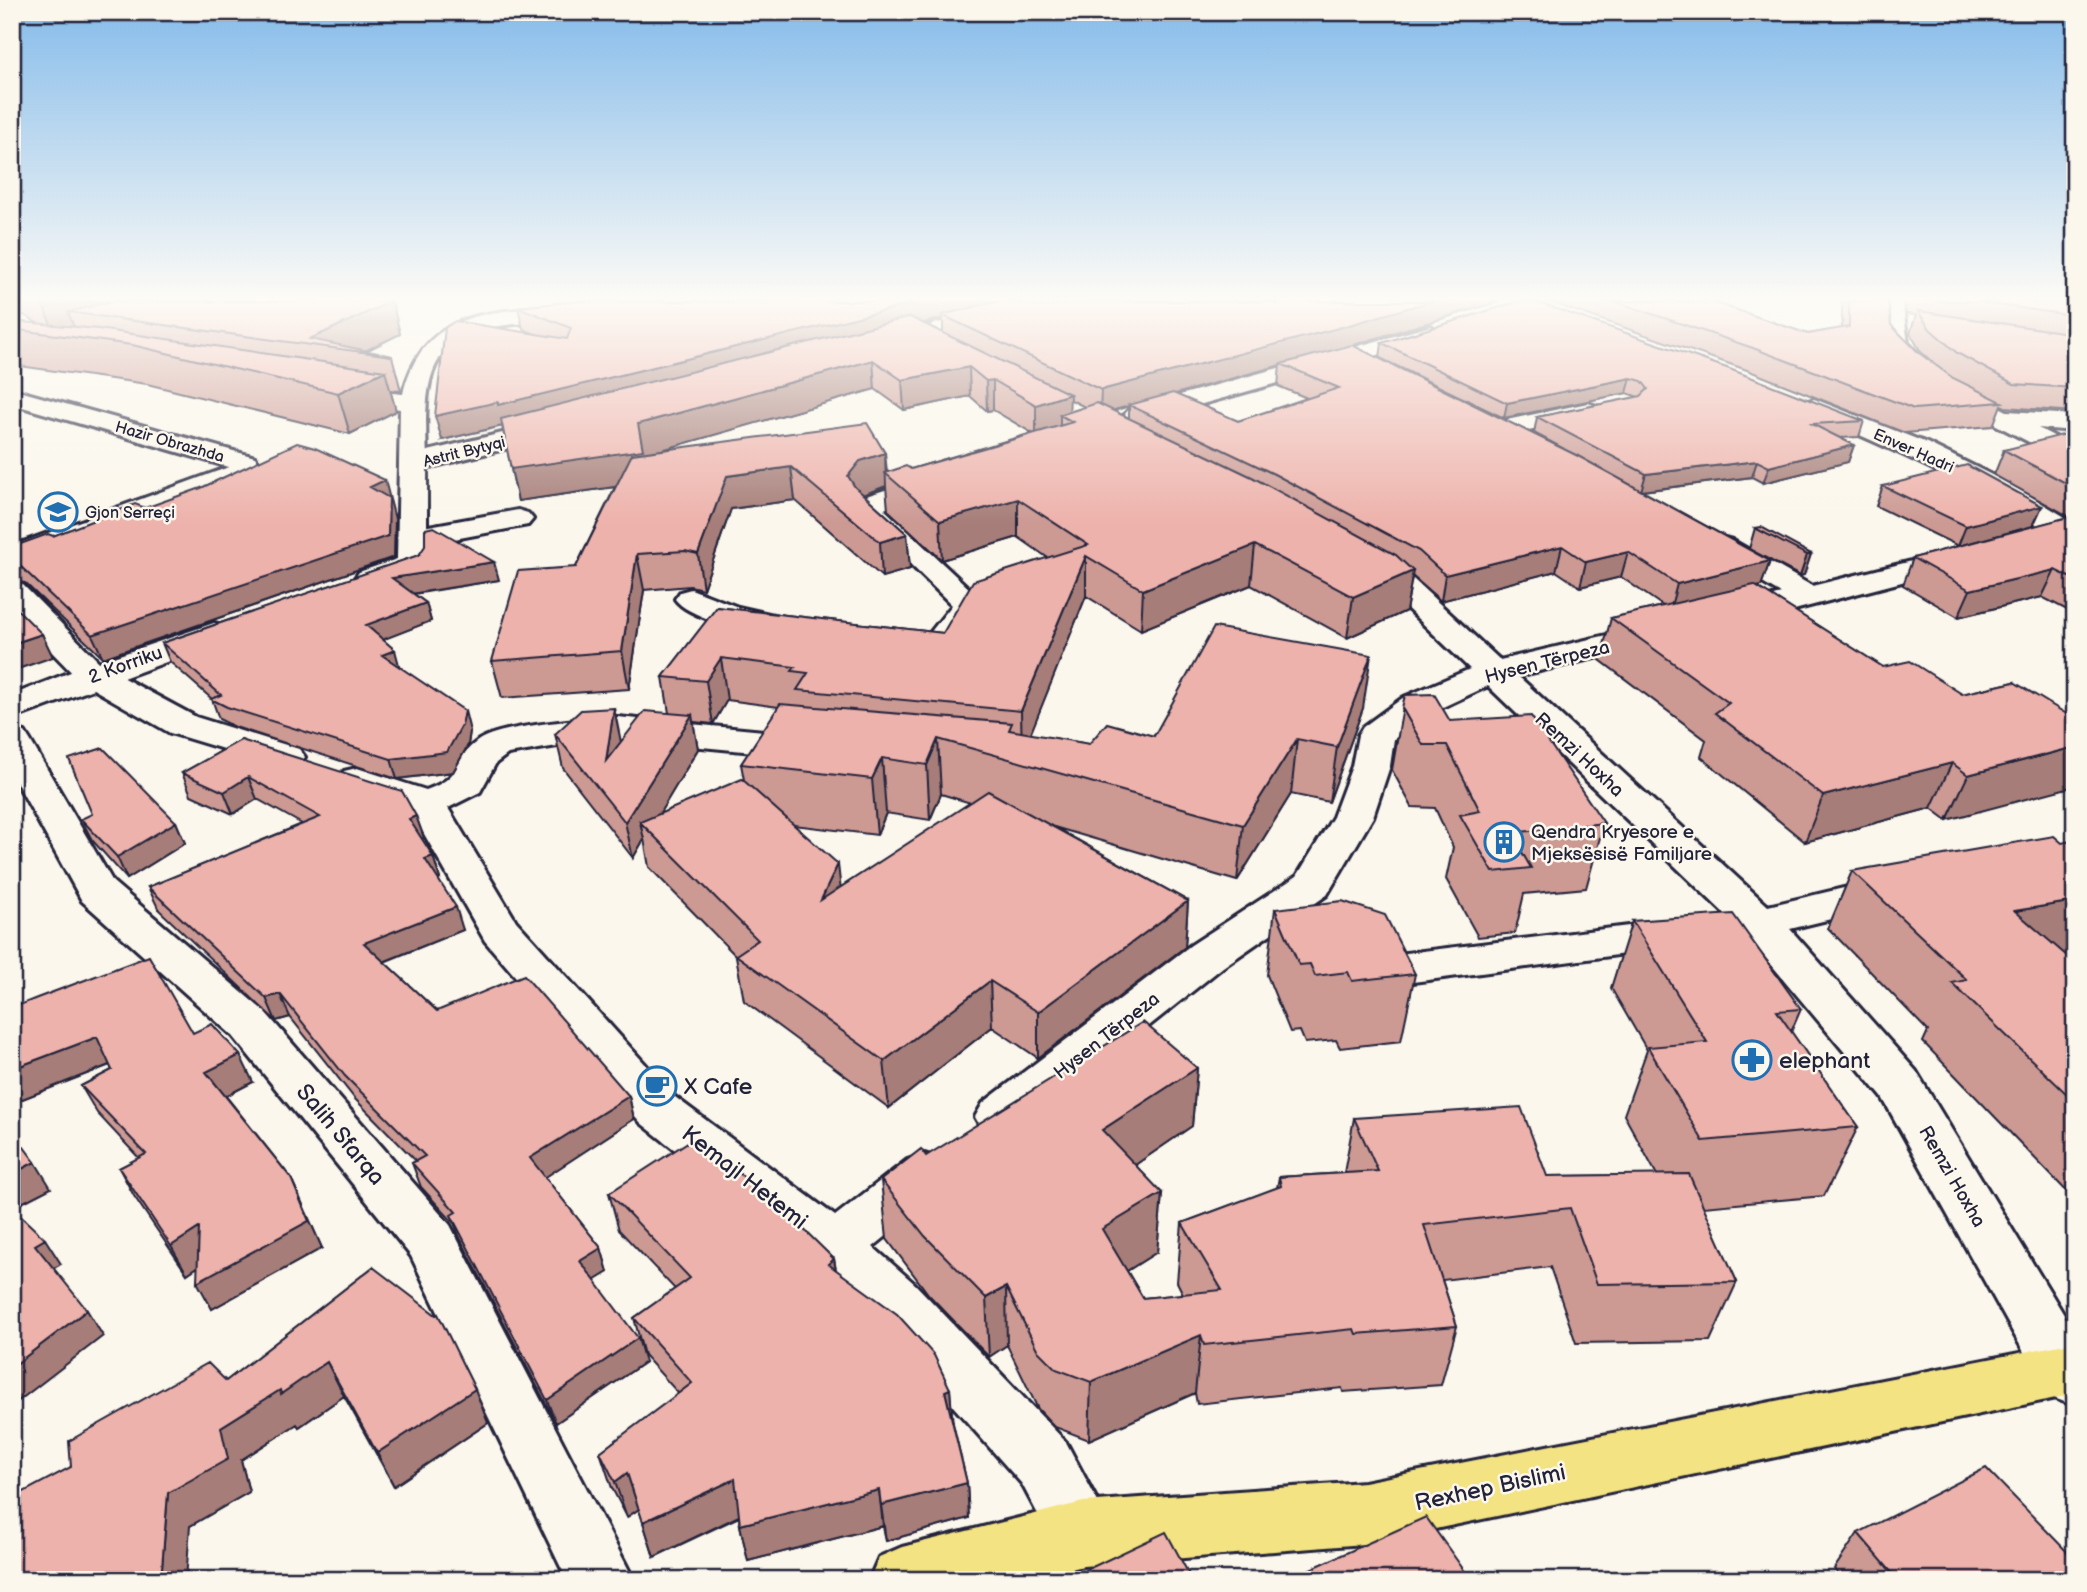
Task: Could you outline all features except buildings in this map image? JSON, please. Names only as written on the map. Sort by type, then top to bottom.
[{"type":"main road","name":"Rexhep Bislimi","points":[[902,1580],[1083,1534],[1380,1535],[2072,1372]]},
{"type":"street","points":[[348,587],[412,564],[413,402],[420,375]]},
{"type":"street","points":[[1149,450],[1112,426],[1286,375]]},
{"type":"street","points":[[1930,375],[1955,394],[2075,458]]},
{"type":"street","points":[[316,391],[413,402]]},
{"type":"street","name":"Hazir Obrazhda","points":[[12,396],[245,463],[241,472],[230,477],[12,556]]},
{"type":"street","name":"Enver Hadri","points":[[1788,397],[1918,449],[2002,491],[2069,533]]},
{"type":"street","points":[[1501,429],[1615,406]]},
{"type":"street","points":[[1473,414],[1535,448]]},
{"type":"street","points":[[1995,416],[2075,423]]},
{"type":"street","name":"Astrit Bytyqi","points":[[413,463],[584,421]]},
{"type":"street","points":[[917,647],[939,640],[951,628],[957,616],[972,606],[867,509],[873,503],[961,473]]},
{"type":"street","points":[[412,538],[518,519]]},
{"type":"street","name":"Hysen Tërpeza","points":[[835,1246],[1207,956],[1295,933],[1311,885],[1353,817],[1371,766],[1376,735],[1417,705],[1492,672],[1810,598],[2010,544],[2069,533]]},
{"type":"street","points":[[1703,537],[1810,598]]},
{"type":"street","name":"Remzi Hoxha","points":[[1331,546],[1402,586],[1761,924],[1899,1084],[2072,1372]]},
{"type":"street","points":[[12,592],[93,675],[183,724],[426,803],[471,783],[479,758],[495,746],[607,727],[842,750]]},
{"type":"street","points":[[691,599],[729,615],[793,628]]},
{"type":"street","name":"2 Korriku","points":[[12,708],[93,675],[246,622]]},
{"type":"street","name":"Salih Sfarqa","points":[[12,740],[97,891],[136,929],[155,941],[249,1024],[431,1241],[601,1580]]},
{"type":"street","name":"Kemajl Hetemi","points":[[426,803],[500,931],[658,1110],[835,1246],[895,1301],[1044,1463],[1083,1534]]},
{"type":"street","points":[[1295,933],[1374,965],[1398,969],[1761,924],[1931,880]]},
{"type":"place","name":"Gjon Serreçi","points":[[58,512]]},
{"type":"place","name":"Qendra Kryesore e Mjeksësisë Familjare","points":[[1504,842]]},
{"type":"place","name":"elephant","points":[[1752,1060]]},
{"type":"place","name":"X Cafe","points":[[657,1086]]}]
